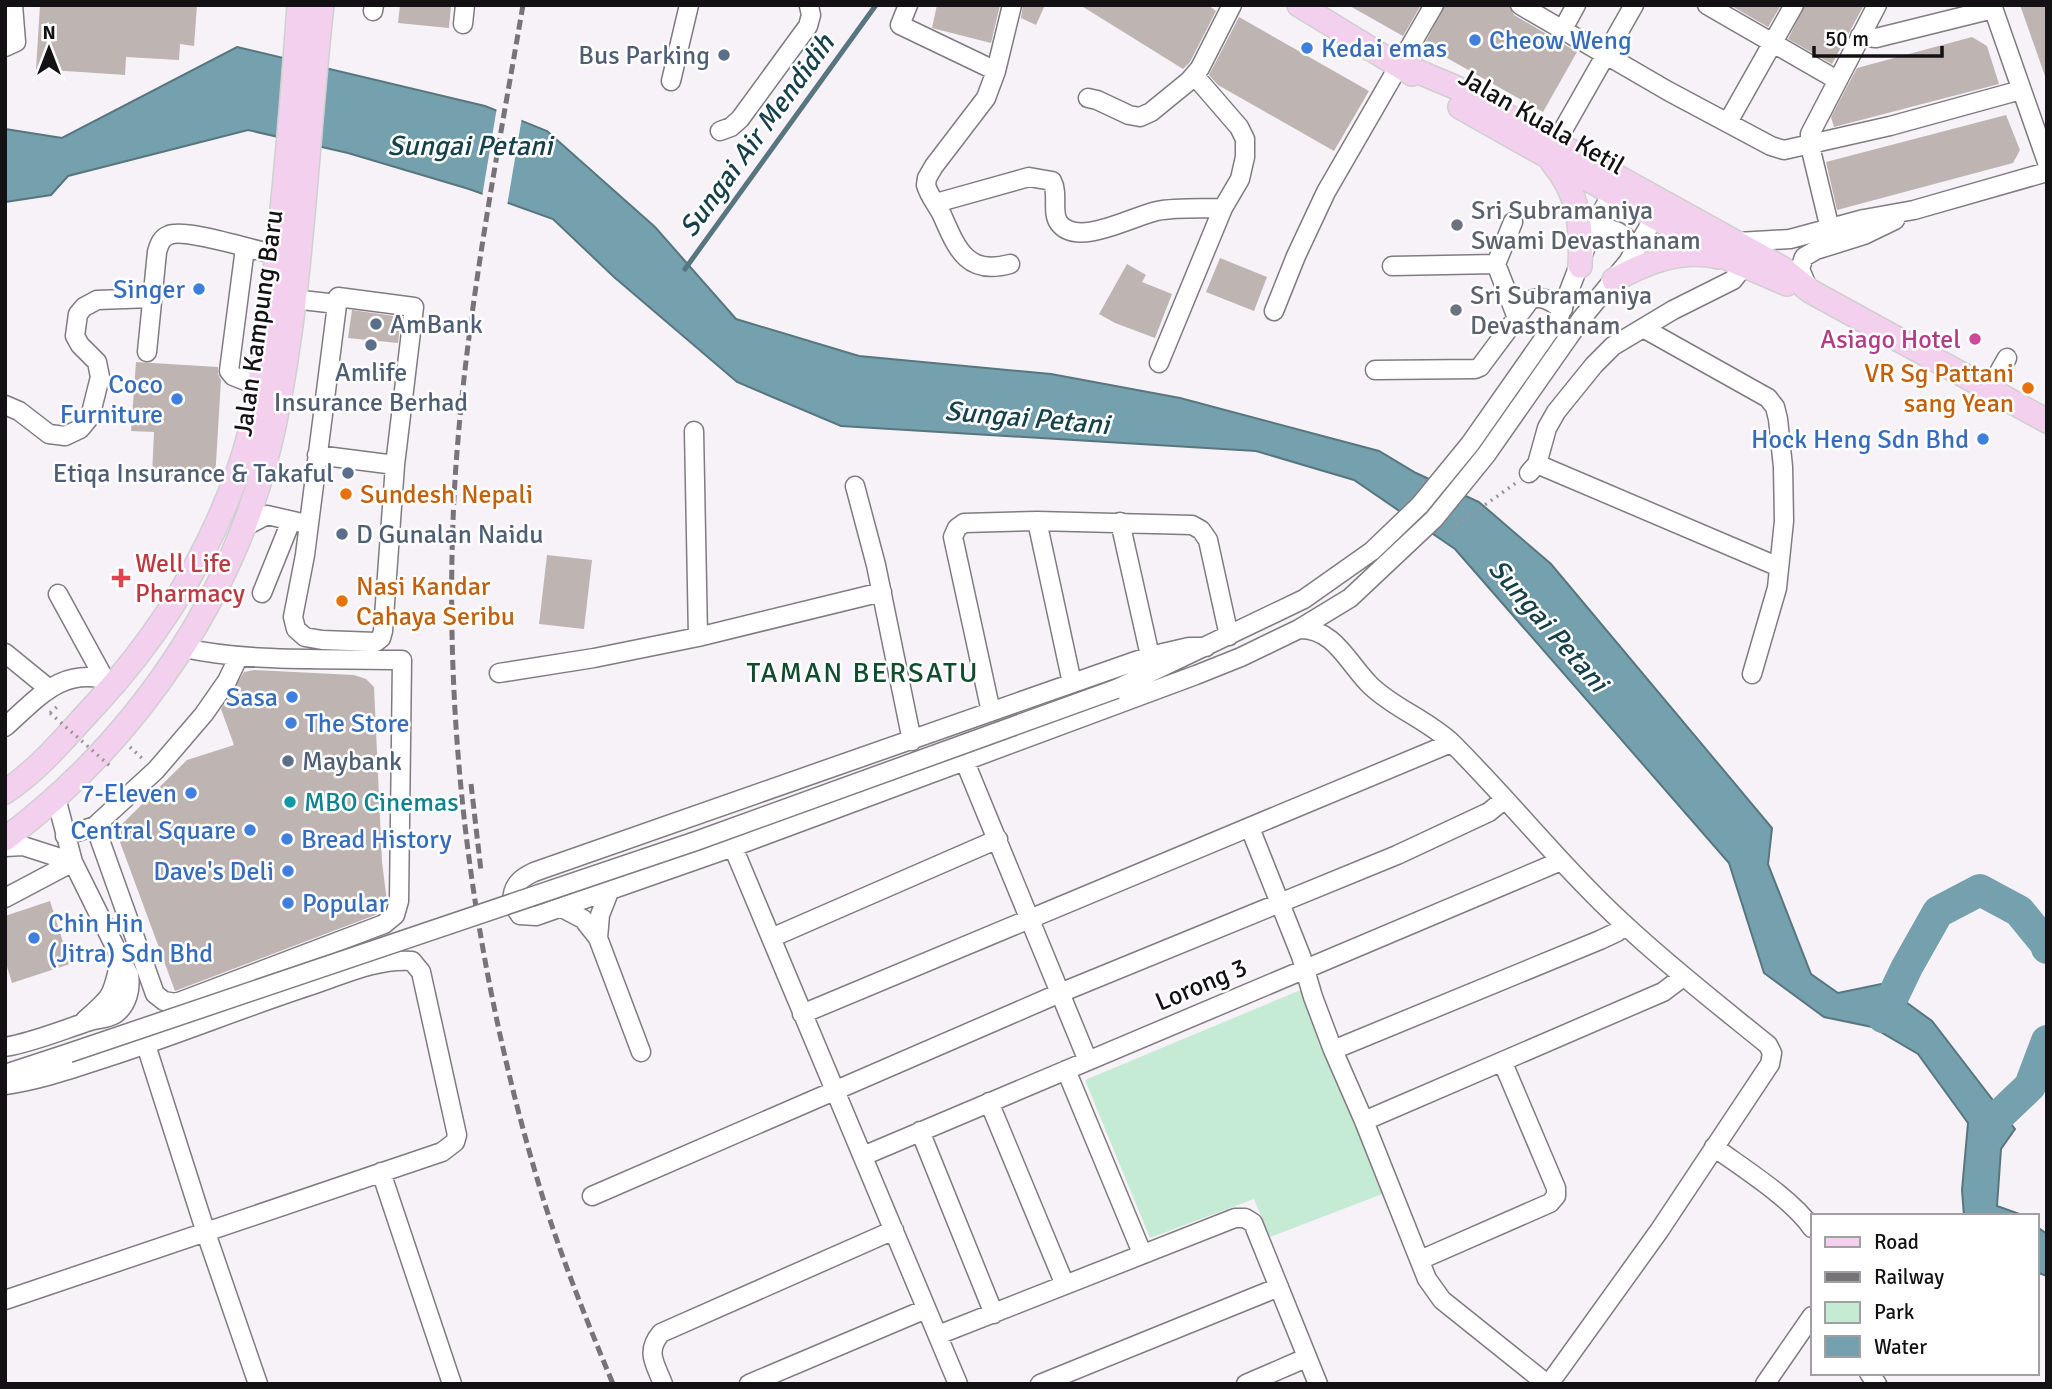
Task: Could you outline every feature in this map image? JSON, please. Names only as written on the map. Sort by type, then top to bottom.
[{"type":"main road","name":"Jalan Kuala Ketil","points":[[1299,5],[1400,64],[1457,88],[1552,149],[1737,256],[1810,291],[2047,421]]},
{"type":"main road","name":"Jalan Kampung Baru","points":[[5,839],[56,798],[116,734],[184,648],[200,623],[244,527],[274,427],[286,356],[293,299],[291,228],[310,13]]},
{"type":"main road","points":[[1552,149],[1577,206],[1581,236],[1580,266]]},
{"type":"main road","name":"Jalan Kampung Baru","points":[[5,792],[49,757],[110,680],[166,618],[201,559],[241,464],[259,386],[278,255],[291,228]]},
{"type":"main road","points":[[1614,279],[1643,264],[1676,255],[1737,256]]},
{"type":"street","points":[[463,24],[465,5]]},
{"type":"street","points":[[671,81],[689,5]]},
{"type":"street","points":[[908,5],[900,25],[996,71]]},
{"type":"street","points":[[1010,264],[994,268],[979,266],[969,260],[957,247],[928,191],[927,178],[986,98],[996,71],[1012,5]]},
{"type":"street","points":[[1088,99],[1097,100],[1129,116],[1140,117],[1151,112],[1200,68],[1232,5]]},
{"type":"street","points":[[1274,311],[1326,192],[1434,5]]},
{"type":"street","points":[[1520,5],[1668,91],[1771,146],[1784,150],[1810,146],[2021,90]]},
{"type":"street","points":[[1563,29],[1576,5]]},
{"type":"street","points":[[1552,149],[1634,5]]},
{"type":"street","points":[[1728,122],[1794,5]]},
{"type":"street","points":[[1830,229],[1810,146],[1810,134],[1877,5]]},
{"type":"street","points":[[720,131],[731,127],[740,119],[808,26],[811,15],[808,6]]},
{"type":"street","points":[[1707,6],[1837,80]]},
{"type":"street","points":[[1860,36],[1876,38],[1992,7],[2047,162]]},
{"type":"street","points":[[5,47],[16,43],[11,11]]},
{"type":"street","points":[[1159,363],[1223,208],[1240,179],[1245,157],[1245,139],[1239,127],[1194,75]]},
{"type":"street","points":[[1779,567],[1533,469],[1547,428],[1556,412],[1613,346],[1733,280],[1737,256],[1790,239],[1864,219],[1914,210],[2047,172]]},
{"type":"street","points":[[936,203],[1029,177],[1052,181],[1056,188],[1056,219],[1061,226],[1074,233],[1089,232],[1158,211],[1223,208]]},
{"type":"street","points":[[6,1078],[69,1054],[684,845],[1116,689],[1304,599],[1372,551],[1445,477],[1563,309],[1592,231],[1615,186]]},
{"type":"street","points":[[1206,647],[1189,647],[1150,656],[534,872],[519,880],[514,887],[512,903],[520,915],[536,916],[609,892],[1196,676],[1300,629],[1350,598],[1434,519],[1460,489],[1582,318],[1634,252],[1658,210]]},
{"type":"street","points":[[1810,291],[1801,274],[1800,265],[1804,257],[1816,250],[1864,235],[1914,210]]},
{"type":"street","points":[[1513,222],[1496,264],[1517,318]]},
{"type":"street","points":[[1592,231],[1610,228],[1618,231],[1631,243],[1634,252]]},
{"type":"street","points":[[147,352],[157,252],[159,243],[167,235],[172,233],[207,238],[278,255]]},
{"type":"street","points":[[245,248],[229,371],[233,376],[259,386]]},
{"type":"street","points":[[1392,266],[1496,264]]},
{"type":"street","points":[[262,593],[300,523],[317,456],[338,297],[414,307],[395,465],[382,638],[376,642],[323,640],[304,637],[296,629],[293,617],[305,555],[300,523]]},
{"type":"street","points":[[5,405],[19,411],[49,434],[65,436],[80,429],[90,416],[100,377],[97,362],[75,336],[78,314],[97,300],[152,298]]},
{"type":"street","points":[[1375,370],[1475,369],[1480,367],[1530,300],[1544,298],[1563,309]]},
{"type":"street","points":[[293,299],[337,304]]},
{"type":"street","points":[[1643,328],[1768,398],[1775,407],[1784,496],[1779,567],[1777,588],[1752,674]]},
{"type":"street","points":[[1989,390],[2007,358]]},
{"type":"street","points":[[694,431],[698,637]]},
{"type":"street","points":[[317,456],[395,465]]},
{"type":"street","points":[[855,486],[882,592],[912,741]]},
{"type":"street","points":[[244,527],[267,515],[300,523]]},
{"type":"street","points":[[991,712],[953,537],[957,528],[964,523],[1037,520],[1192,524],[1201,530],[1208,540],[1229,636]]},
{"type":"street","points":[[1037,520],[1072,683]]},
{"type":"street","points":[[1120,522],[1150,656]]},
{"type":"street","points":[[499,673],[594,658],[698,637],[882,592]]},
{"type":"street","points":[[58,594],[110,680]]},
{"type":"street","points":[[1250,828],[1301,956],[1333,1050],[1427,1279],[1442,1300],[1548,1384],[1659,1231],[1770,1064],[1772,1054],[1768,1045],[1683,977],[1624,924],[1451,743],[1425,721],[1371,687],[1324,633],[1300,629]]},
{"type":"street","points":[[95,825],[155,994],[164,1001],[176,1003],[384,925],[395,915],[399,901],[402,660],[239,656],[184,648]]},
{"type":"street","points":[[5,653],[48,688]]},
{"type":"street","points":[[65,836],[95,825],[156,770],[204,714],[227,681],[239,656]]},
{"type":"street","points":[[5,727],[48,688],[64,679],[82,676],[110,680]]},
{"type":"street","points":[[1116,689],[1196,676]]},
{"type":"street","points":[[802,1014],[1451,743]]},
{"type":"street","points":[[965,762],[1088,1061]]},
{"type":"street","points":[[56,798],[73,862],[129,975],[131,989]]},
{"type":"street","points":[[592,1196],[1060,993],[1397,855],[1489,812],[1505,799]]},
{"type":"street","points":[[771,938],[998,839]]},
{"type":"street","points":[[5,847],[23,846],[73,862]]},
{"type":"street","points":[[733,847],[938,1335],[953,1382]]},
{"type":"street","name":"Lorong 3","points":[[863,1156],[1561,861]]},
{"type":"street","points":[[5,898],[73,862]]},
{"type":"street","points":[[598,938],[600,915],[609,892]]},
{"type":"street","points":[[562,908],[583,919],[598,938],[641,1052]]},
{"type":"street","points":[[1333,1050],[1601,940],[1617,932],[1624,924]]},
{"type":"street","points":[[5,1047],[33,1042],[115,1014],[124,1004],[131,989],[139,953]]},
{"type":"street","points":[[5,1300],[450,1147],[455,1142],[456,1127],[421,972],[412,961],[400,960],[368,967],[39,1080],[6,1078]]},
{"type":"street","points":[[83,1023],[111,996],[116,985],[120,961]]},
{"type":"street","points":[[1364,1121],[1663,992],[1683,977]]},
{"type":"street","points":[[146,1045],[258,1384]]},
{"type":"street","points":[[1420,1260],[1550,1203],[1556,1196],[1556,1188],[1503,1063]]},
{"type":"street","points":[[1066,1070],[1142,1253]]},
{"type":"street","points":[[989,1102],[1065,1285]]},
{"type":"street","points":[[920,1131],[994,1314]]},
{"type":"street","points":[[1714,1147],[1787,1203],[1811,1227]]},
{"type":"street","points":[[381,1172],[452,1384]]},
{"type":"street","points":[[938,1335],[1142,1253],[1235,1218],[1245,1218],[1253,1223],[1318,1384]]},
{"type":"street","points":[[663,1384],[653,1357],[653,1343],[661,1334],[894,1230]]},
{"type":"street","points":[[1040,1384],[1279,1287]]},
{"type":"street","points":[[750,1384],[926,1309]]},
{"type":"street","points":[[1765,1384],[1811,1318]]},
{"type":"street","points":[[1246,1384],[1306,1358]]},
{"type":"path","points":[[1440,537],[1504,494]]},
{"type":"path","points":[[50,713],[110,766]]},
{"type":"path","points":[[116,734],[156,770]]},
{"type":"green space","points":[[1303,989],[1385,1193],[1270,1237],[1254,1199],[1150,1238],[1085,1080]]},
{"type":"water","name":"Sungai Petani","points":[[237,47],[485,106],[547,131],[655,227],[736,319],[859,356],[1051,374],[1180,398],[1379,451],[1416,473],[1479,502],[1551,564],[1772,828],[1768,864],[1811,974],[1838,993],[1881,984],[1932,1021],[2015,1129],[2001,1149],[1997,1206],[2019,1214],[1964,1214],[1962,1190],[1968,1123],[1918,1054],[1872,1027],[1824,1017],[1764,973],[1729,863],[1455,549],[1354,480],[1256,451],[841,426],[737,382],[614,277],[553,219],[469,189],[348,153],[248,130],[68,176],[51,195],[5,202],[5,129],[62,138]]},
{"type":"water","points":[[2038,1227],[2047,1234],[2047,1276],[2038,1273]]},
{"type":"pier","points":[[497,107],[522,117],[507,206],[482,197]]},
{"type":"building","points":[[40,5],[197,5],[194,46],[180,44],[179,60],[126,57],[125,75],[36,69]]},
{"type":"building","points":[[400,5],[451,5],[449,28],[398,23]]},
{"type":"building","points":[[937,5],[1000,5],[991,43],[932,28]]},
{"type":"building","points":[[1023,5],[1045,5],[1036,25],[1021,18]]},
{"type":"building","points":[[1080,5],[1208,5],[1216,11],[1190,62],[1183,69]]},
{"type":"building","points":[[1348,5],[1421,5],[1403,36]]},
{"type":"building","points":[[1445,5],[1509,5],[1514,15],[1577,52],[1543,112],[1424,45]]},
{"type":"building","points":[[1730,5],[1781,5],[1768,27]]},
{"type":"building","points":[[1805,5],[1864,5],[1832,64],[1788,39]]},
{"type":"building","points":[[2020,5],[2047,5],[2047,76],[2045,76]]},
{"type":"building","points":[[1239,17],[1369,91],[1334,151],[1218,85],[1209,75]]},
{"type":"building","points":[[1972,37],[1987,46],[1999,84],[1834,127],[1831,117],[1857,68]]},
{"type":"building","points":[[2006,115],[2020,150],[2013,163],[1837,210],[1826,162]]},
{"type":"building","points":[[1220,258],[1267,277],[1254,311],[1206,292]]},
{"type":"building","points":[[1127,264],[1146,275],[1142,282],[1172,294],[1155,338],[1099,314]]},
{"type":"building","name":"AmBank","points":[[352,310],[401,317],[398,343],[348,338]]},
{"type":"building","name":"Coco Furniture","points":[[136,362],[218,367],[221,380],[215,479],[152,475],[154,432],[131,431]]},
{"type":"building","points":[[547,555],[592,560],[584,629],[539,624]]},
{"type":"building","name":"Central Square","points":[[254,670],[354,675],[366,679],[374,687],[382,862],[387,902],[378,914],[175,991],[117,834],[120,826],[187,760],[234,745],[221,709],[244,672]]},
{"type":"building","name":"Chin Hin (Jitra) Sdn Bhd","points":[[50,901],[70,964],[12,983],[5,960],[5,916]]},
{"type":"waterway","name":"Sungai Air Mendidih","points":[[685,269],[876,5]]},
{"type":"waterway","name":"Sungai Petani","points":[[1883,1017],[1938,912],[1980,890],[2019,911],[2047,948]]},
{"type":"waterway","name":"Sungai Petani","points":[[1987,1127],[2030,1086],[2047,1041]]},
{"type":"railway","points":[[523,5],[474,301],[460,420],[452,569],[457,747],[479,925],[515,1099],[555,1235],[613,1384]]},
{"type":"railway","points":[[471,784],[481,871]]},
{"type":"place","name":"Cheow Weng","points":[[1475,40]]},
{"type":"place","name":"Kedai emas","points":[[1307,48]]},
{"type":"place","name":"Bus Parking","points":[[724,55]]},
{"type":"place","name":"Sri Subramaniya Swami Devasthanam","points":[[1457,225]]},
{"type":"place","name":"Singer","points":[[199,289]]},
{"type":"place","name":"Sri Subramaniya Devasthanam","points":[[1456,310]]},
{"type":"place","name":"AmBank","points":[[376,324]]},
{"type":"place","name":"Asiago Hotel","points":[[1975,339]]},
{"type":"place","name":"Amlife Insurance Berhad","points":[[371,345]]},
{"type":"place","name":"VR Sg Pattani sang Yean","points":[[2028,388]]},
{"type":"place","name":"Coco Furniture","points":[[177,399]]},
{"type":"place","name":"Hock Heng Sdn Bhd","points":[[1983,439]]},
{"type":"place","name":"Etiqa Insurance & Takaful","points":[[348,473]]},
{"type":"place","name":"Sundesh Nepali","points":[[346,494]]},
{"type":"place","name":"D Gunalan Naidu","points":[[342,534]]},
{"type":"place","name":"Well Life Pharmacy","points":[[121,578]]},
{"type":"place","name":"Nasi Kandar Cahaya Seribu","points":[[342,601]]},
{"type":"place","name":"Sasa","points":[[292,697]]},
{"type":"place","name":"The Store","points":[[291,723]]},
{"type":"place","name":"Maybank","points":[[288,761]]},
{"type":"place","name":"7-Eleven","points":[[191,793]]},
{"type":"place","name":"MBO Cinemas","points":[[290,802]]},
{"type":"place","name":"Central Square","points":[[250,830]]},
{"type":"place","name":"Bread History","points":[[287,839]]},
{"type":"place","name":"Dave's Deli","points":[[288,871]]},
{"type":"place","name":"Popular","points":[[288,903]]},
{"type":"place","name":"Chin Hin (Jitra) Sdn Bhd","points":[[34,938]]},
{"type":"district","name":"TAMAN BERSATU","points":[[863,672]]}]
